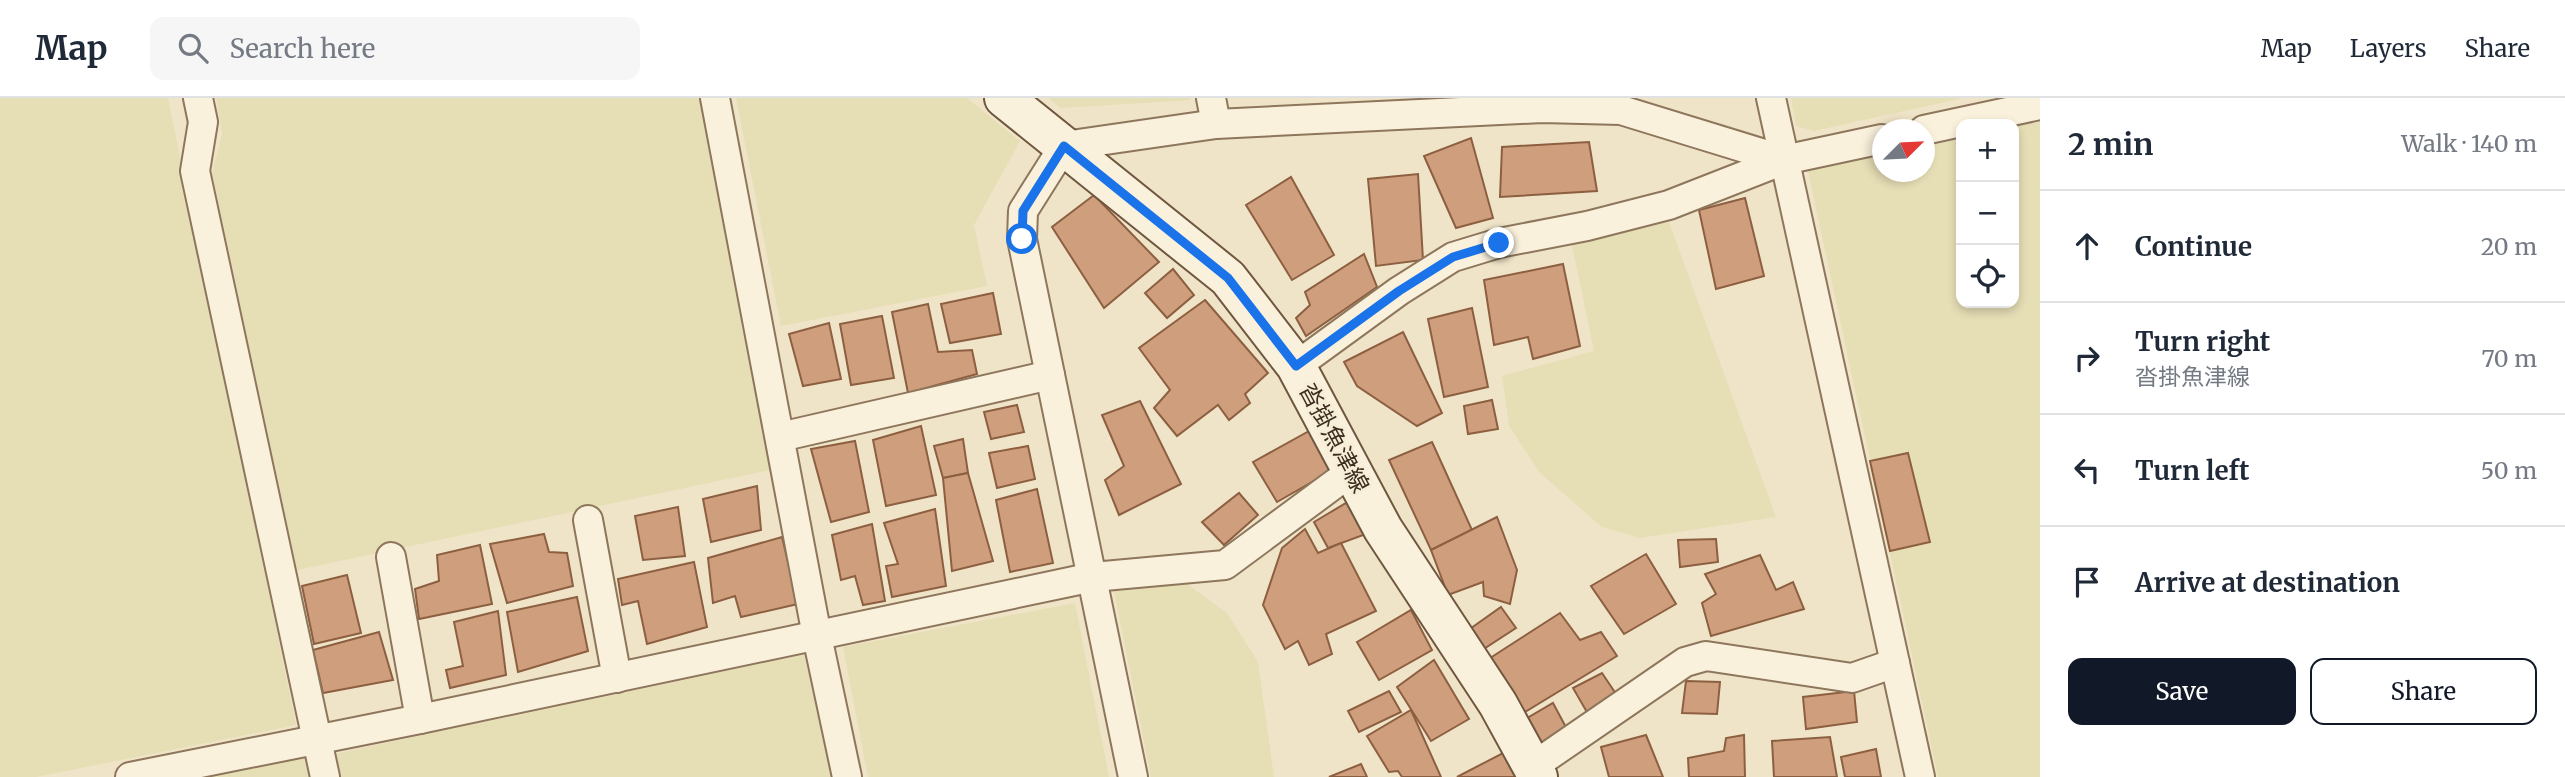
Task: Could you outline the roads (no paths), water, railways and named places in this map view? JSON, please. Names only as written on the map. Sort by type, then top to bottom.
[{"type":"main road","name":"沓掛魚津線","points":[[1004,98],[1228,278],[1296,366],[1383,529],[1498,704],[1535,772]]},
{"type":"street","points":[[198,98],[203,121],[195,171],[325,777]]},
{"type":"street","points":[[715,98],[846,777]]},
{"type":"street","points":[[1771,98],[1920,777]]},
{"type":"street","points":[[1133,777],[1022,239],[1023,211],[1064,146],[1213,111],[1542,108],[1620,104],[1784,160]]},
{"type":"street","points":[[1935,128],[2040,105]]},
{"type":"street","points":[[1296,366],[1399,291],[1453,257],[1499,243],[1587,226],[1669,205],[1784,160],[1872,141]]},
{"type":"street","points":[[779,437],[1050,375]]},
{"type":"street","points":[[130,777],[420,719],[1093,577],[1225,565],[1352,471]]},
{"type":"street","points":[[588,520],[617,678]]},
{"type":"street","points":[[391,557],[420,719]]},
{"type":"street","points":[[1535,772],[1685,662],[1706,656],[1852,678],[1895,663]]}]
